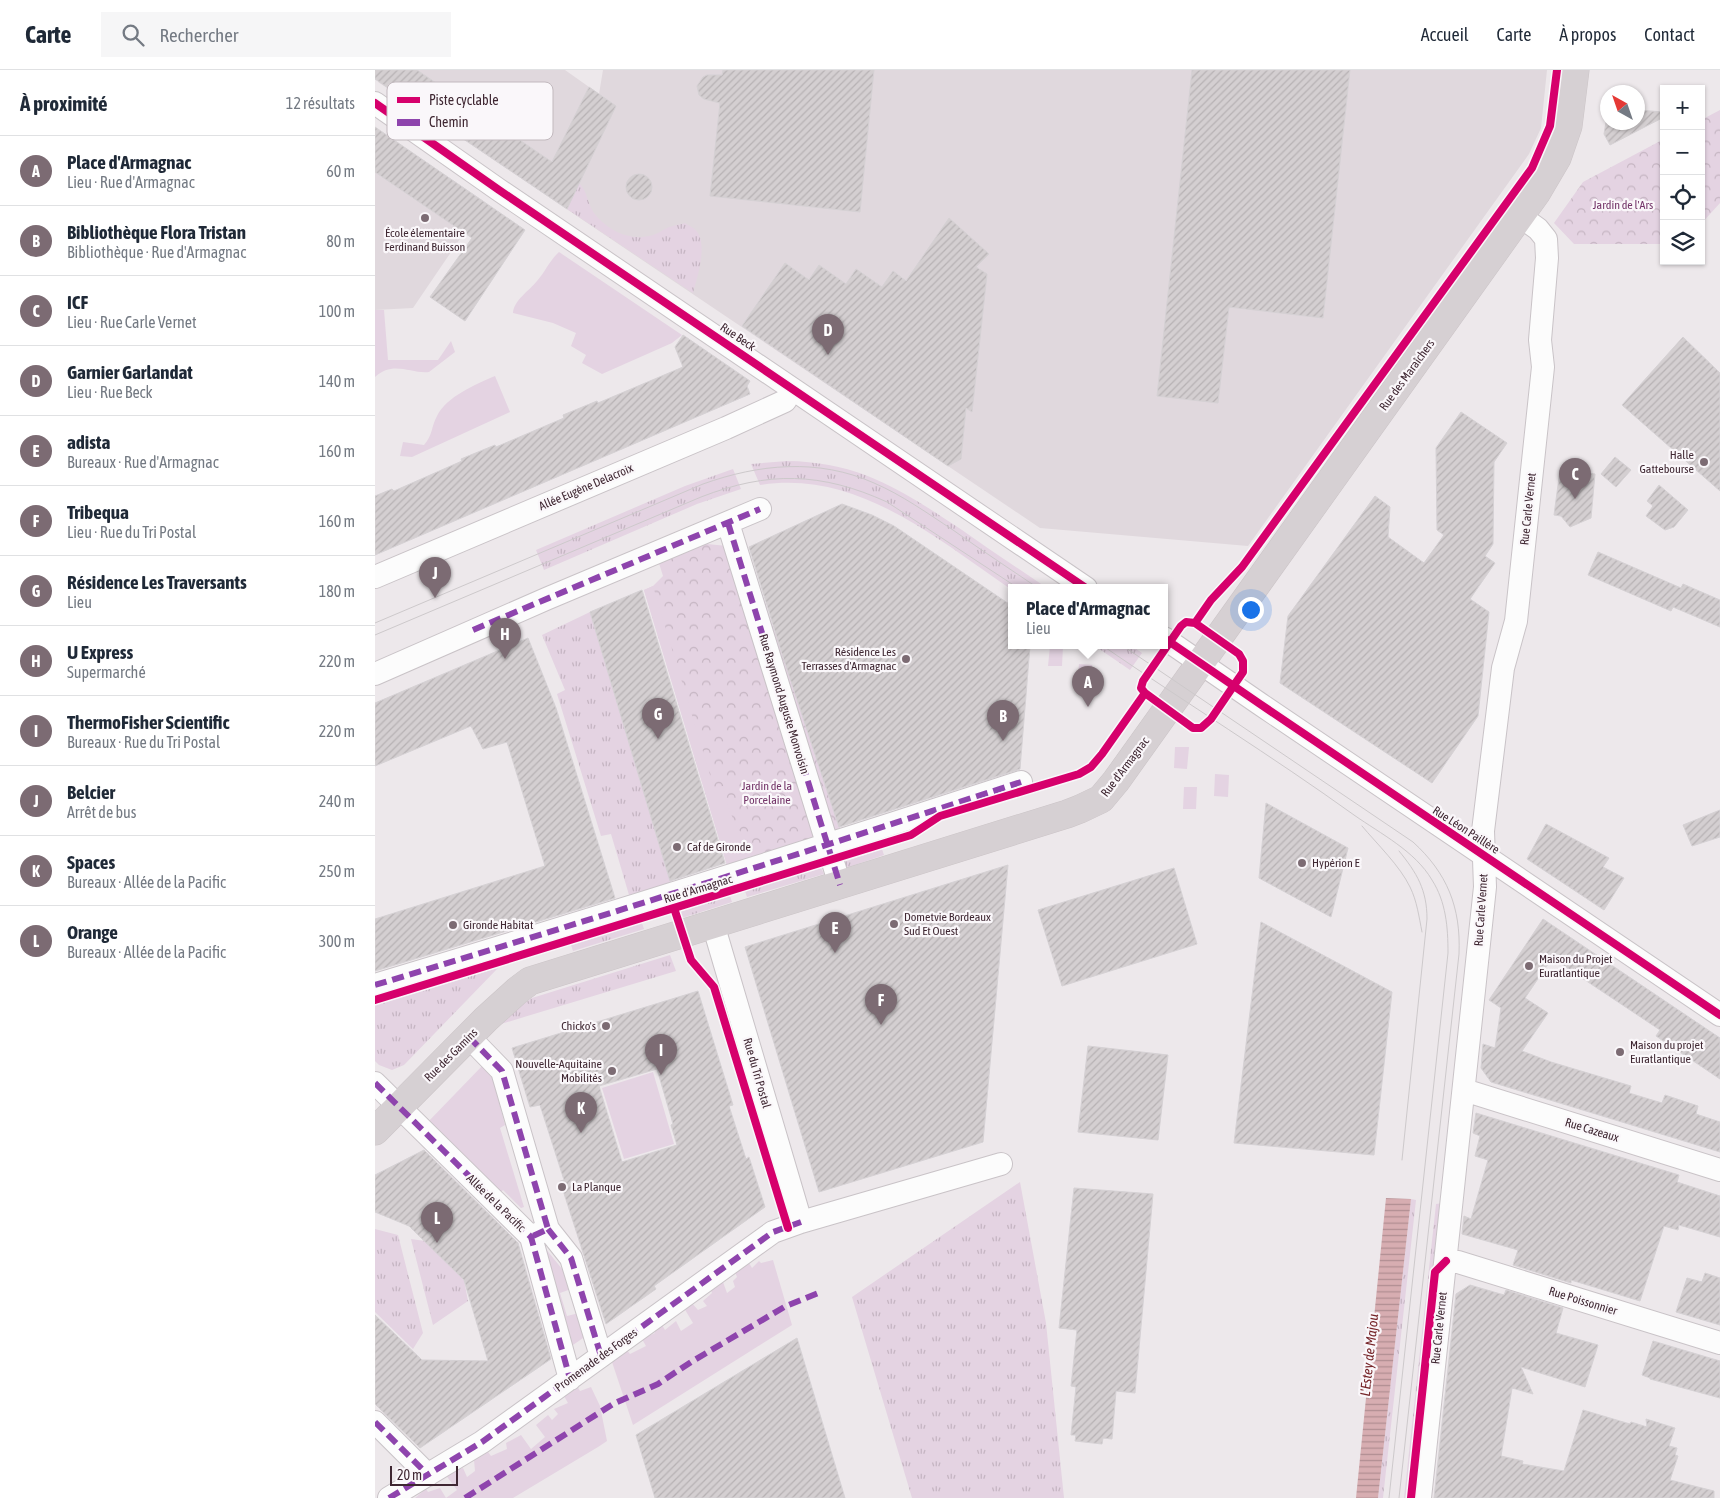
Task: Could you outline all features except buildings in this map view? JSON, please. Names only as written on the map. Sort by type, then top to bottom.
[{"type":"main road","name":"Rue des Maraîchers","points":[[1200,662],[1537,192],[1557,158],[1568,126],[1575,70]]},
{"type":"main road","name":"Rue d'Armagnac","points":[[530,981],[1074,812],[1101,799],[1116,781],[1200,662]]},
{"type":"main road","name":"Rue des Gamins","points":[[375,1131],[517,990],[530,981]]},
{"type":"street","name":"Rue Beck","points":[[375,104],[387,112]]},
{"type":"street","name":"Rue Beck","points":[[427,140],[1080,584]]},
{"type":"street","name":"Rue Carle Vernet","points":[[1420,1498],[1485,887],[1483,831],[1503,668],[1516,621],[1543,366],[1540,340],[1547,239],[1538,229],[1520,216]]},
{"type":"street","name":"Allée Eugène Delacroix","points":[[375,577],[726,428],[785,401],[793,390]]},
{"type":"street","points":[[375,674],[473,630],[760,509]]},
{"type":"street","name":"Rue Raymond Auguste Monvoisin","points":[[728,523],[840,885]]},
{"type":"street","points":[[1168,641],[1200,662]]},
{"type":"street","name":"Rue Léon Paillère","points":[[1200,662],[1275,715],[1720,1015]]},
{"type":"street","name":"Rue d'Armagnac","points":[[375,985],[827,846],[1021,782]]},
{"type":"street","name":"Rue du Tri Postal","points":[[713,924],[801,1222]]},
{"type":"street","points":[[469,1037],[503,1071],[539,1233],[571,1258],[601,1356]]},
{"type":"street","name":"Allée de la Pacific","points":[[375,1083],[399,1108],[539,1233],[570,1379]]},
{"type":"street","name":"Rue Cazeaux","points":[[1464,1090],[1720,1170]]},
{"type":"street","name":"Promenade des Forges","points":[[389,1498],[482,1442],[773,1232],[801,1222],[1001,1164]]},
{"type":"street","name":"Rue Poissonnier","points":[[1446,1261],[1458,1262],[1720,1343]]},
{"type":"street","points":[[375,1422],[428,1475]]},
{"type":"shaded area","points":[[379,70],[565,70],[599,94],[603,70],[1547,70],[1541,128],[1529,154],[1248,546],[1040,528],[464,140],[553,140],[553,82],[387,82],[387,88],[378,82]]},
{"type":"shaded area","name":"École élementaire Ferdinand Buisson","points":[[375,129],[377,129],[387,136],[387,140],[393,140],[485,202],[413,308],[375,310]]},
{"type":"shaded area","points":[[1386,1198],[1411,1199],[1378,1498],[1356,1498]]},
{"type":"green space","points":[[1720,110],[1720,203],[1705,220],[1705,130],[1705,118]]},
{"type":"green space","name":"Jardin de l'Ars","points":[[1660,141],[1660,244],[1574,244],[1554,223],[1583,182]]},
{"type":"green space","points":[[579,183],[594,213],[613,230],[628,236],[645,237],[685,223],[696,230],[701,239],[702,247],[699,271],[693,293],[567,209]]},
{"type":"green space","points":[[559,252],[682,335],[672,343],[602,374],[582,363],[586,355],[571,346],[576,333],[553,323],[513,313],[519,300],[537,281]]},
{"type":"green space","points":[[375,310],[384,310],[388,360],[438,360],[451,341],[455,352],[429,372],[395,368],[382,372],[375,377]]},
{"type":"green space","points":[[495,376],[510,412],[412,457],[400,456],[403,442],[424,445],[429,438],[441,409],[454,397]]},
{"type":"green space","points":[[787,461],[813,463],[837,467],[880,481],[941,516],[1041,584],[1008,584],[1008,587],[925,530],[894,512],[863,498],[830,487],[796,483],[760,485],[751,464]]},
{"type":"green space","points":[[733,469],[741,489],[697,504],[544,570],[536,550],[685,486]]},
{"type":"green space","name":"Jardin de la Porcelaine","points":[[697,543],[747,548],[842,834],[727,865],[644,590],[653,586],[663,576],[658,560]]},
{"type":"green space","name":"Jardin de la Porcelaine","points":[[653,586],[714,788],[723,786],[727,804],[734,820],[742,835],[754,849],[750,859],[727,865],[644,590]]},
{"type":"green space","points":[[590,612],[671,883],[629,895],[611,834],[601,836],[557,694],[565,690],[542,635]]},
{"type":"green space","points":[[1050,649],[1063,649],[1062,666],[1048,666]]},
{"type":"green space","points":[[1099,649],[1136,649],[1142,653],[1130,670]]},
{"type":"green space","points":[[1079,664],[1092,665],[1090,687],[1077,686]]},
{"type":"green space","points":[[1175,747],[1189,747],[1187,769],[1174,768]]},
{"type":"green space","points":[[1215,774],[1229,775],[1228,797],[1214,796]]},
{"type":"green space","points":[[1184,787],[1197,787],[1196,809],[1183,809]]},
{"type":"green space","points":[[882,849],[884,855],[846,868],[844,862]]},
{"type":"green space","points":[[821,868],[824,874],[747,897],[745,891]]},
{"type":"green space","points":[[730,896],[732,902],[682,918],[680,912]]},
{"type":"green space","points":[[642,923],[644,929],[573,951],[571,945]]},
{"type":"green space","points":[[670,955],[676,971],[501,1024],[516,1009],[532,998]]},
{"type":"green space","points":[[498,968],[404,1065],[392,1070],[379,1065],[375,1061],[375,1005]]},
{"type":"green space","points":[[484,1064],[490,1069],[505,1125],[500,1128],[524,1207],[521,1208],[503,1190],[499,1194],[426,1124]]},
{"type":"green space","points":[[653,1072],[674,1144],[624,1159],[602,1088]]},
{"type":"green space","points":[[1020,1182],[1046,1323],[1064,1498],[912,1498],[852,1297]]},
{"type":"green space","points":[[1411,1199],[1416,1200],[1383,1498],[1378,1498]]},
{"type":"green space","points":[[1443,1203],[1431,1289],[1408,1498],[1404,1498],[1436,1204]]},
{"type":"green space","points":[[375,1229],[398,1235],[423,1333],[413,1349],[375,1312]]},
{"type":"green space","points":[[411,1239],[425,1241],[464,1280],[468,1301],[433,1325]]},
{"type":"green space","points":[[545,1248],[567,1275],[571,1289],[560,1293],[567,1316],[579,1313],[586,1336],[570,1347]]},
{"type":"green space","points":[[773,1260],[792,1325],[633,1425],[612,1362],[626,1349],[630,1354],[646,1346],[642,1339],[655,1333],[653,1329],[662,1325],[665,1330],[676,1321],[681,1331],[693,1323],[684,1308],[690,1301],[698,1310],[707,1306],[703,1301],[712,1293],[710,1288],[723,1282],[727,1293],[735,1287],[733,1281],[737,1277],[734,1269],[749,1263],[752,1268],[759,1261],[761,1263]]},
{"type":"green space","points":[[577,1386],[580,1391],[591,1387],[600,1406],[607,1441],[513,1498],[446,1498],[457,1490],[445,1474],[463,1468],[467,1477],[475,1471],[474,1460],[486,1449],[491,1456],[507,1449],[506,1443],[521,1435],[531,1449],[545,1437],[536,1425],[548,1415],[552,1420],[558,1414],[554,1409],[568,1403],[564,1396]]},
{"type":"green space","points":[[440,1488],[446,1498],[415,1498],[426,1489],[428,1492]]},
{"type":"tram line","points":[[375,623],[703,484],[724,477],[767,468],[810,467],[832,470],[874,483],[924,511],[1032,584]]},
{"type":"tram line","points":[[375,635],[701,497],[749,483],[772,479],[817,480],[863,492],[887,502],[1012,584]]},
{"type":"tram line","points":[[1108,649],[1397,844],[1425,870],[1437,888],[1443,906],[1447,924],[1448,953],[1389,1498]]},
{"type":"tram line","points":[[1127,649],[1413,842],[1435,866],[1443,879],[1454,906],[1459,937],[1459,954],[1399,1498]]},
{"type":"tram line","points":[[1362,826],[1406,879],[1418,909],[1422,932]]},
{"type":"tram line","points":[[1399,851],[1420,882],[1427,909],[1402,1160]]},
{"type":"marked path","points":[[473,630],[760,509]]},
{"type":"marked path","points":[[728,523],[840,885]]},
{"type":"marked path","points":[[375,985],[537,936],[1021,782]]},
{"type":"marked path","points":[[469,1037],[502,1071],[548,1229],[531,1237]]},
{"type":"marked path","points":[[375,1083],[531,1237],[570,1379]]},
{"type":"marked path","points":[[389,1498],[482,1442],[773,1232],[801,1222]]},
{"type":"marked path","points":[[548,1229],[571,1258],[601,1356]]},
{"type":"marked path","points":[[465,1498],[613,1404],[658,1384],[691,1362],[786,1306],[821,1292]]},
{"type":"marked path","points":[[375,1422],[428,1475]]},
{"type":"cycle path","points":[[1195,623],[1211,600],[1242,567],[1532,168],[1550,126],[1557,70]]},
{"type":"cycle path","points":[[375,103],[387,111]]},
{"type":"cycle path","points":[[428,140],[1080,584]]},
{"type":"cycle path","points":[[1165,649],[1143,681],[1141,688],[1145,693],[1193,728],[1201,728],[1211,719],[1243,672],[1243,661],[1239,654],[1195,623],[1186,622]]},
{"type":"cycle path","points":[[1168,645],[1186,622]]},
{"type":"cycle path","points":[[1168,641],[1720,1015]]},
{"type":"cycle path","points":[[375,1000],[911,835],[940,816],[1079,774],[1091,767],[1102,754],[1145,693]]},
{"type":"cycle path","points":[[674,908],[691,960],[714,987],[788,1228]]},
{"type":"cycle path","points":[[1411,1498],[1435,1272],[1446,1261]]},
{"type":"place","name":"École élementaire Ferdinand Buisson","points":[[425,218]]},
{"type":"place","name":"Garnier Garlandat","points":[[828,355]]},
{"type":"place","name":"Halle Gattebourse","points":[[1704,462]]},
{"type":"place","name":"ICF","points":[[1575,499]]},
{"type":"place","name":"Belcier","points":[[435,598]]},
{"type":"place","name":"U Express","points":[[505,659]]},
{"type":"place","name":"Résidence Les Terrasses d'Armagnac","points":[[906,659]]},
{"type":"place","name":"Place d'Armagnac","points":[[1088,707]]},
{"type":"place","name":"Résidence Les Traversants","points":[[658,739]]},
{"type":"place","name":"Bibliothèque Flora Tristan","points":[[1003,741]]},
{"type":"place","name":"Caf de Gironde","points":[[677,847]]},
{"type":"place","name":"Hypérion E","points":[[1302,863]]},
{"type":"place","name":"Dometvie Bordeaux Sud Et Ouest","points":[[894,924]]},
{"type":"place","name":"Gironde Habitat","points":[[453,925]]},
{"type":"place","name":"adista","points":[[835,953]]},
{"type":"place","name":"Maison du Projet Euratlantique","points":[[1529,966]]},
{"type":"place","name":"Tribequa","points":[[881,1025]]},
{"type":"place","name":"Chicko's","points":[[606,1026]]},
{"type":"place","name":"Maison du projet Euratlantique","points":[[1620,1052]]},
{"type":"place","name":"Nouvelle-Aquitaine Mobilités","points":[[612,1071]]},
{"type":"place","name":"ThermoFisher Scientific","points":[[661,1075]]},
{"type":"place","name":"Spaces","points":[[581,1133]]},
{"type":"place","name":"La Planque","points":[[562,1187]]},
{"type":"place","name":"Orange","points":[[437,1243]]},
{"type":"water label","name":"L'Estey de Majou","points":[[1369,1355]]}]
